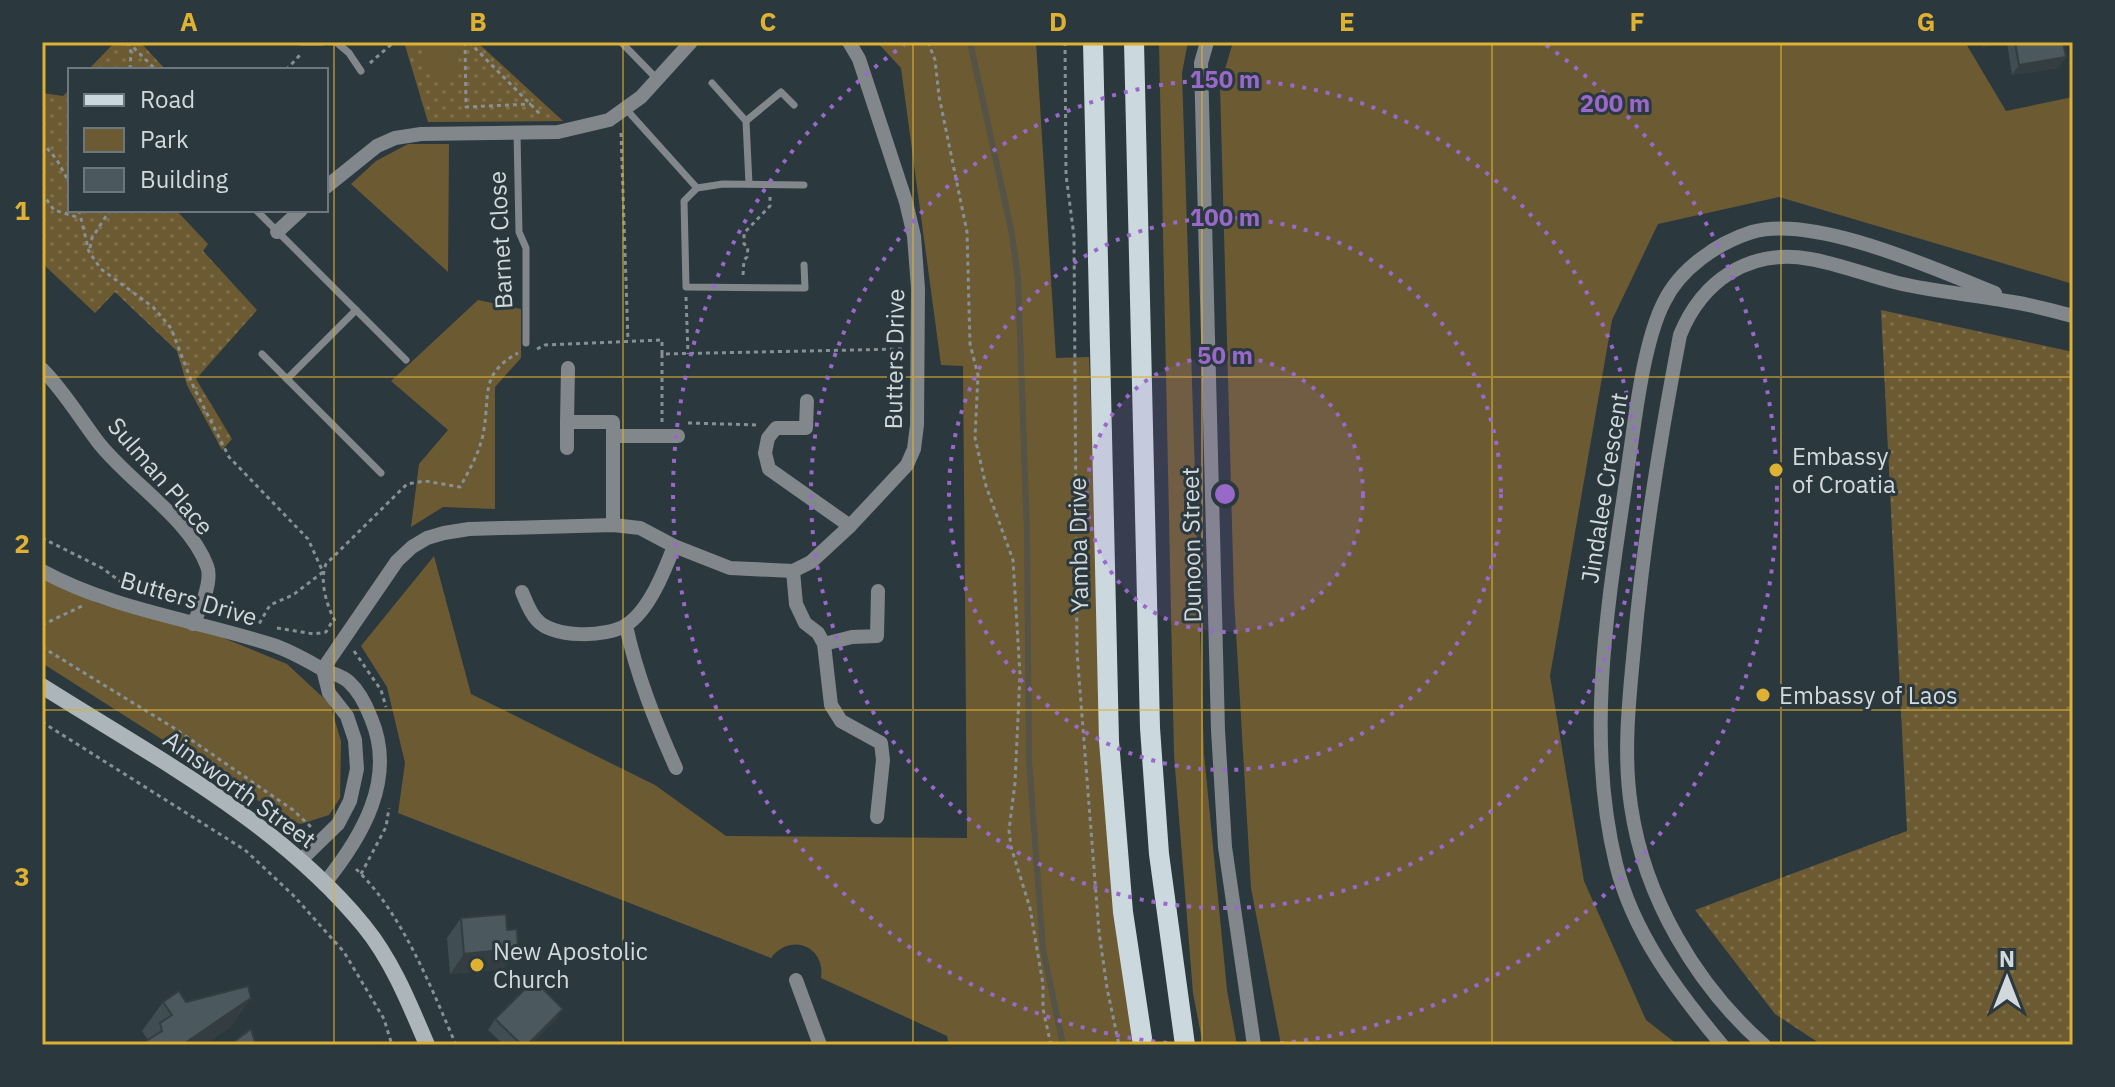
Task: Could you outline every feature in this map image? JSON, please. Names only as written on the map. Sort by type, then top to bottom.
[{"type":"main road","name":"Yamba Drive","points":[[1093,42],[1109,741],[1123,912],[1143,1045]]},
{"type":"main road","points":[[1134,42],[1150,728],[1159,854],[1185,1045]]},
{"type":"street","points":[[328,185],[377,146],[395,138],[421,134],[558,132],[609,120],[641,97],[691,42]]},
{"type":"street","name":"Butters Drive","points":[[793,571],[811,562],[850,526],[907,465],[914,449],[918,288],[914,236],[906,202],[859,59],[849,42]]},
{"type":"street","name":"Dunoon Street","points":[[1207,42],[1201,63],[1218,730],[1225,847],[1254,1045]]},
{"type":"street","points":[[277,232],[299,212]]},
{"type":"street","name":"Jindalee Crescent","points":[[1722,1045],[1676,990],[1640,928],[1617,867],[1605,808],[1600,747],[1611,585],[1632,439],[1652,331],[1665,300],[1686,271],[1718,247],[1753,232],[1783,229],[1812,230],[1906,257],[2017,302]]},
{"type":"street","name":"Jindalee Crescent","points":[[1764,1045],[1742,1025],[1701,976],[1667,919],[1643,858],[1631,806],[1627,748],[1639,588],[1659,443],[1680,335],[1689,313],[1709,288],[1732,271],[1759,260],[1785,256],[1810,259],[1900,284],[2017,302],[2073,316]]},
{"type":"street","points":[[567,448],[568,368]]},
{"type":"street","name":"Sulman Place","points":[[42,369],[74,405],[121,468],[168,512],[209,568],[204,600],[193,624]]},
{"type":"street","points":[[807,401],[806,428],[776,428],[768,438],[765,453],[769,469],[850,526]]},
{"type":"street","points":[[567,422],[613,422],[613,525]]},
{"type":"street","points":[[614,436],[670,436]]},
{"type":"street","points":[[301,860],[338,824],[350,801],[357,769],[355,740],[347,716],[329,693],[323,669],[397,561],[427,538],[469,529],[613,525],[640,528],[674,546],[730,568],[793,571],[796,604],[805,623],[818,633],[824,644],[831,705],[841,721],[881,743],[883,760],[877,817]]},
{"type":"street","points":[[522,592],[537,621],[564,633],[594,634],[626,626],[641,610],[663,576],[674,546]]},
{"type":"street","name":"Butters Drive","points":[[42,571],[101,596],[275,646],[348,680],[365,702],[379,743],[380,768],[374,800],[362,832],[324,884]]},
{"type":"street","points":[[824,644],[852,637],[877,636],[878,591]]},
{"type":"street","points":[[626,626],[634,666],[647,704],[676,768]]},
{"type":"street","name":"Ainsworth Street","points":[[42,686],[197,784],[301,860],[366,927],[402,988],[427,1045]]},
{"type":"street","points":[[796,980],[820,1045]]},
{"type":"lane","points":[[301,42],[322,42]]},
{"type":"lane","points":[[336,42],[349,53],[361,71]]},
{"type":"lane","points":[[621,42],[656,78]]},
{"type":"lane","points":[[712,83],[746,121],[749,184]]},
{"type":"lane","points":[[746,121],[781,92],[794,105]]},
{"type":"lane","points":[[623,111],[697,188]]},
{"type":"lane","name":"Barnet Close","points":[[517,133],[519,232],[526,248],[526,348]]},
{"type":"lane","points":[[804,185],[723,184],[697,188],[684,201],[686,287],[805,288],[804,265]]},
{"type":"lane","points":[[258,212],[406,360]]},
{"type":"lane","points":[[287,379],[356,310]]},
{"type":"lane","points":[[262,354],[381,473]]},
{"type":"path","points":[[128,42],[130,68]]},
{"type":"path","points":[[128,42],[154,68]]},
{"type":"path","points":[[288,68],[306,50],[301,42]]},
{"type":"path","points":[[361,71],[394,42]]},
{"type":"path","points":[[467,42],[466,107],[531,104]]},
{"type":"path","points":[[467,42],[558,132]]},
{"type":"path","points":[[928,42],[935,60],[939,96],[967,232],[970,344],[978,375],[975,438],[986,486],[1013,560],[1020,674],[1015,783],[1009,830],[1034,929],[1043,984],[1043,1009],[1051,1045]]},
{"type":"path","points":[[1065,42],[1066,175],[1074,236],[1077,652],[1099,932],[1119,1045]]},
{"type":"path","points":[[623,111],[628,341]]},
{"type":"path","points":[[42,142],[68,180]]},
{"type":"path","points":[[743,288],[748,247],[744,244],[744,233],[770,206],[770,185]]},
{"type":"path","points":[[42,193],[54,210],[81,218]]},
{"type":"path","points":[[80,212],[89,252],[101,269],[153,307],[171,328],[194,388],[229,457],[308,539],[323,572],[333,619],[347,635],[354,651],[381,690],[388,713]]},
{"type":"path","points":[[89,252],[90,242],[109,212]]},
{"type":"path","points":[[686,287],[688,354]]},
{"type":"path","points":[[534,350],[545,345],[662,340],[670,436]]},
{"type":"path","points":[[247,622],[259,625],[270,605],[293,595],[323,572],[332,556],[407,484],[425,481],[460,487],[480,446],[490,381],[509,358],[526,348]]},
{"type":"path","points":[[662,354],[918,349]]},
{"type":"path","points":[[670,436],[684,423],[759,423],[768,438]]},
{"type":"path","points":[[42,538],[102,568],[140,597]]},
{"type":"path","points":[[42,625],[101,596]]},
{"type":"path","points":[[273,627],[314,634],[326,632],[333,619]]},
{"type":"path","points":[[42,647],[174,728],[293,810]]},
{"type":"path","points":[[42,722],[245,850],[293,895],[344,952],[384,1019],[392,1045]]},
{"type":"path","points":[[391,799],[386,827],[361,874],[415,951],[456,1045]]},
{"type":"green space","points":[[115,42],[140,42],[164,68],[90,68]]},
{"type":"green space","points":[[404,42],[477,42],[563,121],[428,122]]},
{"type":"green space","points":[[422,42],[448,42],[458,65],[451,79],[437,80],[428,67]]},
{"type":"green space","points":[[877,42],[1036,42],[1056,358],[1089,357],[1108,835],[1133,1045],[949,1045],[947,1036],[821,978],[818,958],[805,946],[788,946],[771,958],[398,813],[405,763],[387,687],[361,646],[434,556],[471,694],[655,785],[726,836],[967,838],[963,366],[941,365],[901,68]]},
{"type":"green space","points":[[1159,42],[1188,42],[1182,73],[1204,754],[1227,990],[1237,1045],[1203,1045],[1193,993],[1174,755]]},
{"type":"green space","points":[[1233,42],[1965,42],[2006,111],[2073,97],[2073,284],[1779,197],[1658,224],[1612,320],[1550,676],[1584,881],[1646,1020],[1678,1045],[1281,1045],[1251,888],[1234,598],[1220,86]]},
{"type":"green space","points":[[68,91],[68,212],[178,212],[208,244],[203,251],[257,310],[196,379],[232,439],[222,450],[187,385],[177,351],[115,292],[95,313],[42,263],[42,93],[63,96]]},
{"type":"green space","points":[[408,144],[449,144],[448,272],[351,184],[376,161]]},
{"type":"green space","points":[[478,300],[521,309],[521,358],[495,387],[495,509],[443,507],[411,527],[419,464],[448,430],[391,381]]},
{"type":"green space","points":[[1881,310],[2073,352],[2073,1045],[1822,1045],[1775,1014],[1695,910],[1907,831]]},
{"type":"green space","points":[[42,578],[97,603],[221,637],[287,664],[330,704],[341,741],[340,798],[329,815],[301,824],[290,821],[42,663]]},
{"type":"building","points":[[2015,42],[2063,42],[2066,57],[2019,65]]},
{"type":"building","points":[[506,914],[507,930],[517,929],[518,948],[464,954],[461,918]]},
{"type":"building","points":[[534,980],[563,1009],[527,1045],[522,1045],[495,1019]]},
{"type":"building","points":[[248,986],[251,998],[182,1045],[140,1045],[162,1031],[160,1023],[172,1015],[163,1002],[179,991],[186,1002]]},
{"type":"building","points":[[251,1029],[256,1045],[238,1045],[235,1041]]},
{"type":"building","points":[[384,1042],[384,1045],[332,1045],[332,1044]]},
{"type":"waterway","points":[[970,42],[1012,234],[1018,279],[1027,533],[1029,761],[1043,949],[1063,1045]]},
{"type":"place","name":"Embassy of Croatia","points":[[1776,470]]},
{"type":"place","name":"Embassy of Laos","points":[[1763,695]]},
{"type":"place","name":"New Apostolic Church","points":[[477,965]]}]
